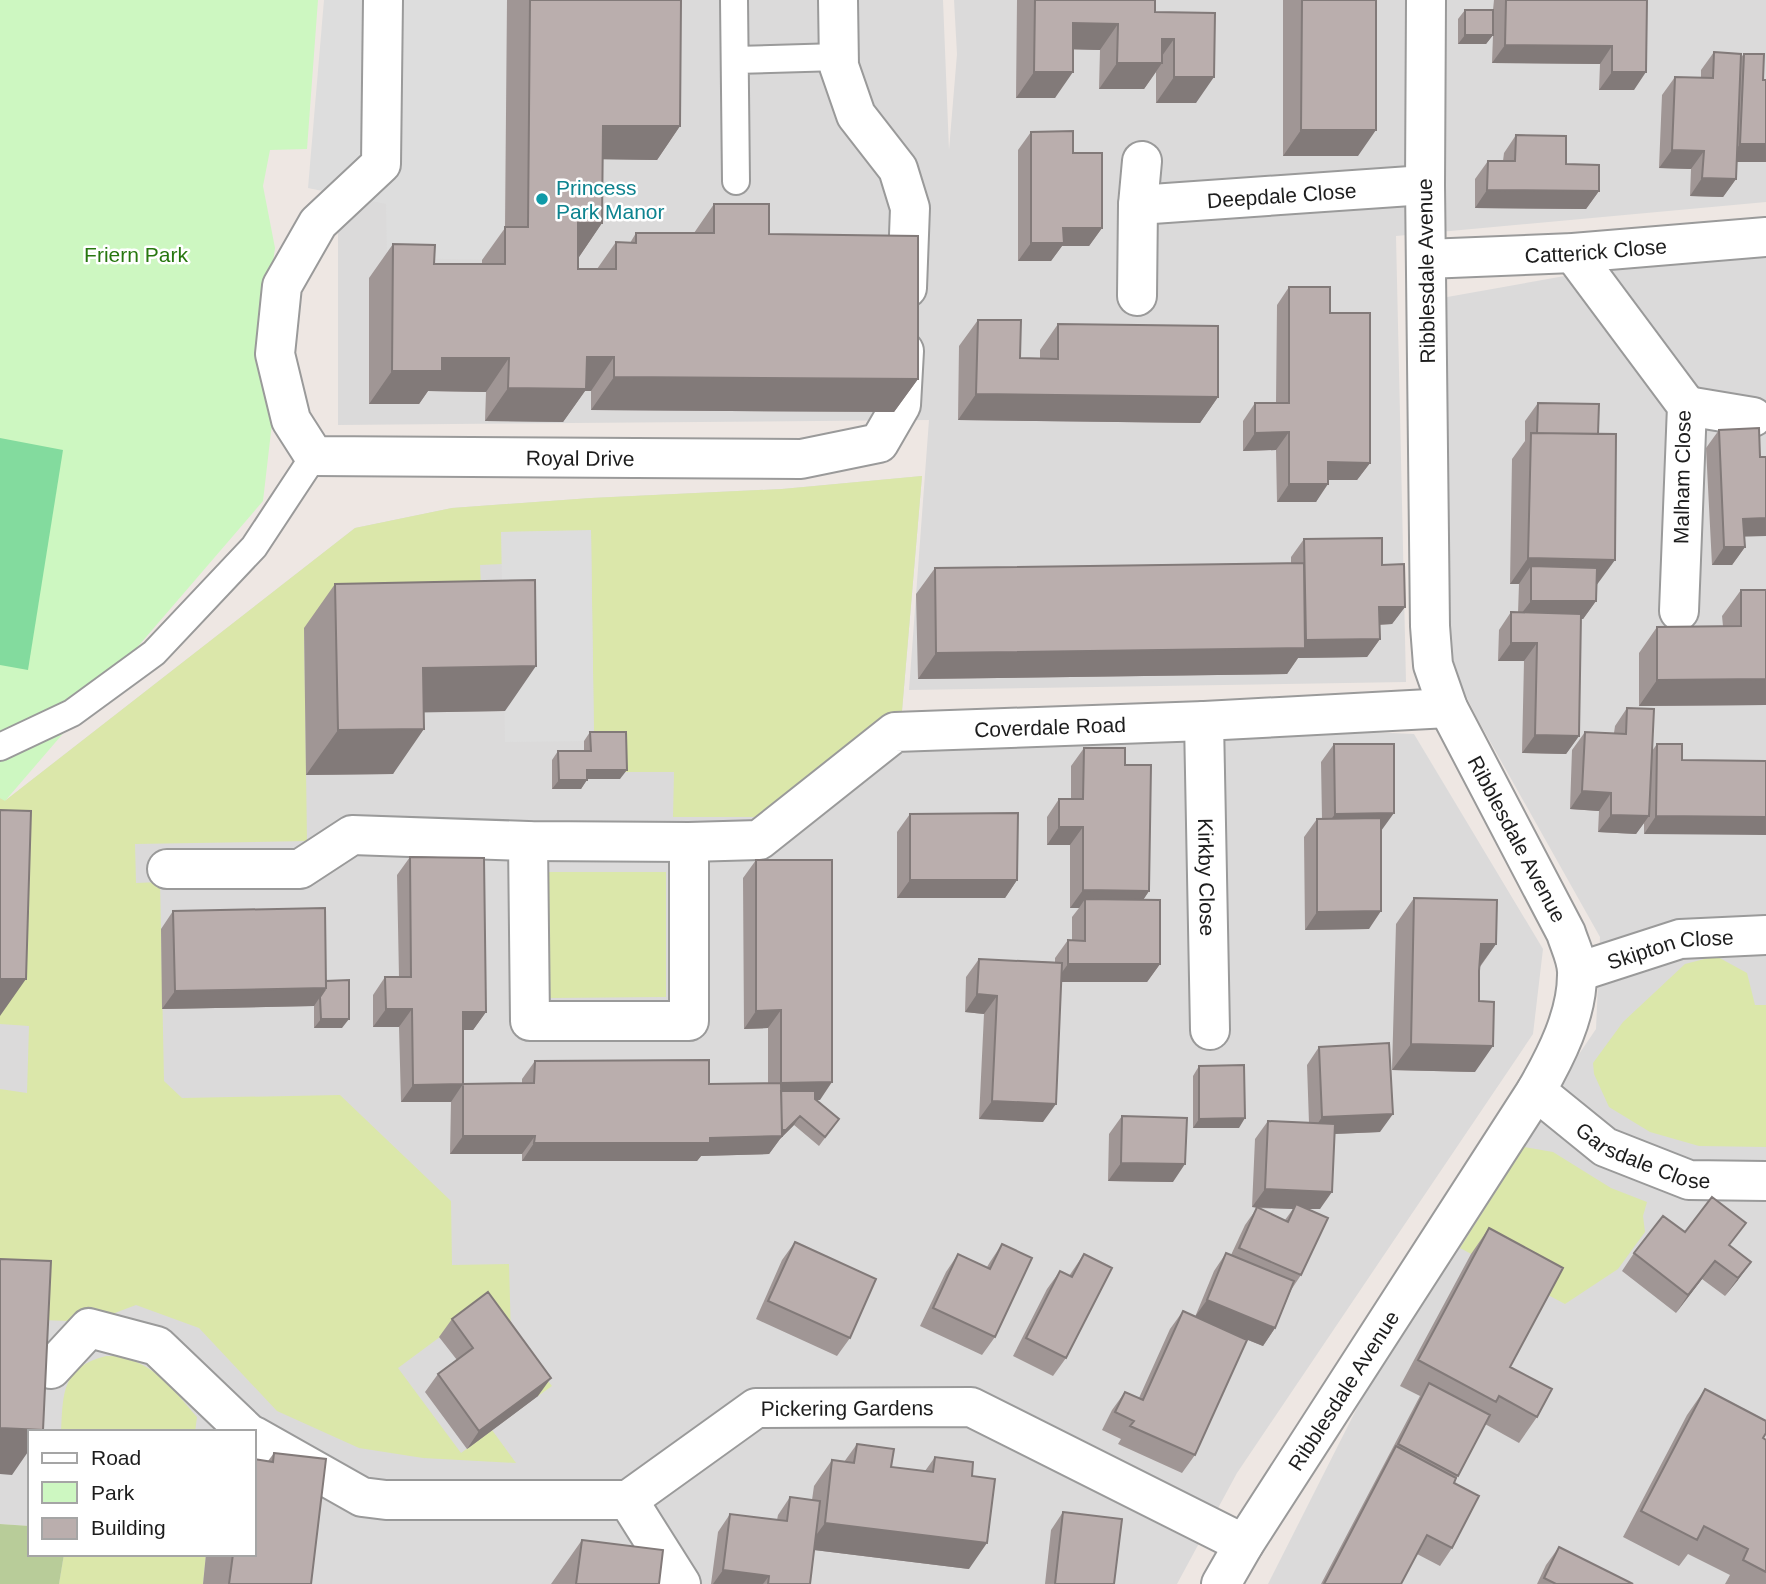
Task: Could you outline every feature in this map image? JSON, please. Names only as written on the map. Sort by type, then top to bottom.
[{"type":"street","points":[[314,456],[292,420],[275,354],[282,286],[318,223],[381,164],[383,0]]},
{"type":"street","name":"Royal Drive","points":[[314,456],[801,459],[879,443],[901,405],[910,208],[898,169],[856,115],[839,66],[838,0]]},
{"type":"street","name":"Ribblesdale Avenue","points":[[1221,1584],[1244,1544],[1536,1091],[1553,1060],[1574,1006],[1578,972],[1566,933],[1448,708],[1433,665],[1430,626],[1425,185],[1426,0]]},
{"type":"street","points":[[1137,296],[1138,205],[1142,161]]},
{"type":"street","name":"Deepdale Close","points":[[1138,205],[1425,185]]},
{"type":"street","name":"Catterick Close","points":[[1426,259],[1573,253],[1766,237]]},
{"type":"street","name":"Malham Close","points":[[1573,253],[1687,405],[1679,611]]},
{"type":"street","points":[[1687,405],[1753,417]]},
{"type":"street","name":"Coverdale Road","points":[[167,869],[300,869],[352,835],[528,841],[759,840],[895,732],[1204,721],[1448,708]]},
{"type":"street","name":"Kirkby Close","points":[[1204,721],[1210,1030]]},
{"type":"street","points":[[528,841],[530,1021],[689,1021],[689,842]]},
{"type":"street","name":"Skipton Close","points":[[1578,972],[1679,939],[1766,935]]},
{"type":"street","name":"Garsdale Close","points":[[1536,1091],[1605,1147],[1665,1171],[1689,1180],[1766,1181]]},
{"type":"street","points":[[51,1369],[89,1328],[157,1346],[245,1430]]},
{"type":"street","name":"Pickering Gardens","points":[[628,1500],[756,1408],[971,1407],[1244,1544]]},
{"type":"street","points":[[256,1437],[362,1497],[386,1500],[628,1500],[681,1584]]},
{"type":"lane","points":[[734,0],[736,181]]},
{"type":"lane","points":[[735,60],[839,57]]},
{"type":"lane","points":[[0,747],[72,713],[154,653],[254,547],[314,456]]},
{"type":"shaded area","points":[[324,0],[507,0],[504,260],[387,258],[386,204],[308,188]]},
{"type":"shaded area","points":[[338,0],[943,0],[949,150],[957,54],[954,0],[1766,0],[1766,202],[1396,236],[1406,682],[909,690],[929,420],[338,425]]},
{"type":"shaded area","points":[[1766,240],[1766,1584],[1268,1584],[1357,1408],[1454,1238],[1596,1029],[1600,937],[1478,720],[1442,648],[1436,299]]},
{"type":"shaded area","points":[[922,476],[902,711],[1414,734],[1543,949],[1533,1034],[1237,1473],[1177,1584],[59,1584],[64,1556],[256,1556],[256,1430],[28,1430],[28,1526],[0,1524],[0,798],[6,800],[355,528],[452,508],[782,489]]},
{"type":"shaded area","points":[[591,530],[594,741],[505,742],[501,532]]},
{"type":"green space","name":"Friern Park","points":[[0,0],[318,0],[307,149],[270,150],[263,186],[275,248],[260,356],[274,406],[263,501],[5,801],[0,798]]},
{"type":"green space","points":[[0,438],[63,450],[28,670],[0,665]]},
{"type":"green space","points":[[922,476],[902,711],[793,802],[756,817],[673,817],[674,772],[620,772],[594,741],[591,531],[502,532],[503,564],[480,565],[483,625],[304,628],[307,841],[135,844],[136,883],[160,882],[164,1081],[182,1098],[340,1095],[451,1201],[452,1265],[509,1264],[511,1336],[552,1386],[538,1396],[475,1311],[398,1368],[461,1453],[492,1430],[516,1463],[423,1458],[359,1448],[277,1411],[199,1328],[136,1305],[91,1322],[19,1319],[0,1305],[0,1089],[27,1093],[29,1026],[0,1024],[0,798],[6,800],[355,528],[452,508],[782,489]]},
{"type":"green space","points":[[546,872],[666,872],[666,997],[548,998]]},
{"type":"green space","points":[[1716,956],[1747,973],[1755,1005],[1766,1005],[1766,1147],[1699,1146],[1650,1132],[1609,1107],[1594,1074],[1593,1063],[1623,1022],[1685,964]]},
{"type":"green space","points":[[1524,1147],[1553,1152],[1611,1188],[1647,1202],[1643,1216],[1645,1232],[1618,1269],[1565,1304],[1460,1248]]},
{"type":"green space","points":[[106,1356],[121,1357],[147,1367],[178,1395],[197,1417],[195,1430],[61,1430],[68,1383],[73,1374],[92,1361]]},
{"type":"green space","points":[[0,1524],[28,1526],[28,1556],[64,1556],[59,1584],[0,1584]]},
{"type":"green space","points":[[64,1556],[206,1556],[203,1584],[59,1584]]},
{"type":"building","name":"Princess Park Manor","points":[[530,0],[681,0],[680,126],[603,126],[602,223],[578,223],[578,269],[616,269],[616,242],[636,243],[636,233],[714,233],[714,204],[769,204],[769,234],[918,236],[918,379],[614,377],[614,357],[587,357],[586,389],[508,388],[509,358],[442,358],[442,371],[392,371],[393,244],[435,245],[434,264],[505,264],[505,227],[528,227]]},
{"type":"building","points":[[1035,0],[1155,0],[1155,12],[1215,13],[1214,77],[1174,77],[1174,39],[1162,39],[1162,63],[1117,63],[1118,24],[1073,23],[1073,72],[1034,72]]},
{"type":"building","points":[[1302,0],[1376,0],[1376,130],[1301,130]]},
{"type":"building","points":[[1506,0],[1647,0],[1646,72],[1612,72],[1612,46],[1505,45]]},
{"type":"building","points":[[1465,10],[1493,10],[1493,35],[1465,35]]},
{"type":"building","points":[[1714,52],[1741,54],[1736,179],[1702,178],[1704,151],[1672,150],[1675,77],[1713,78]]},
{"type":"building","points":[[1744,54],[1764,54],[1766,144],[1740,144]]},
{"type":"building","points":[[1073,131],[1073,153],[1102,153],[1102,228],[1063,228],[1064,243],[1031,243],[1031,132]]},
{"type":"building","points":[[1516,135],[1566,136],[1566,164],[1599,165],[1599,191],[1487,190],[1488,161],[1515,161]]},
{"type":"building","points":[[1289,287],[1330,287],[1330,313],[1370,313],[1370,463],[1328,462],[1328,484],[1289,484],[1289,432],[1255,433],[1255,403],[1289,403]]},
{"type":"building","points":[[978,320],[1021,320],[1020,358],[1058,359],[1058,324],[1218,326],[1218,397],[976,394]]},
{"type":"building","points":[[1538,403],[1599,404],[1598,434],[1537,433]]},
{"type":"building","points":[[1759,428],[1760,457],[1766,457],[1766,518],[1743,519],[1745,547],[1724,547],[1719,430]]},
{"type":"building","points":[[1531,433],[1616,434],[1615,560],[1528,558]]},
{"type":"building","points":[[1382,538],[1382,565],[1404,564],[1405,607],[1379,607],[1380,639],[1306,640],[1304,539]]},
{"type":"building","points":[[1304,563],[1305,648],[936,653],[935,568]]},
{"type":"building","points":[[1531,566],[1597,568],[1596,601],[1531,601]]},
{"type":"building","points":[[535,580],[536,666],[423,668],[424,729],[338,730],[335,584]]},
{"type":"building","points":[[1741,590],[1766,590],[1766,679],[1657,680],[1657,627],[1741,626]]},
{"type":"building","points":[[1511,612],[1581,614],[1579,736],[1535,735],[1537,643],[1511,643]]},
{"type":"building","points":[[1627,708],[1654,709],[1649,816],[1611,815],[1611,793],[1582,791],[1585,732],[1626,734]]},
{"type":"building","points":[[590,732],[626,732],[627,770],[587,770],[587,780],[559,780],[558,751],[591,751]]},
{"type":"building","points":[[1334,744],[1394,744],[1394,813],[1335,814]]},
{"type":"building","points":[[1657,744],[1682,744],[1682,760],[1766,761],[1766,817],[1656,816]]},
{"type":"building","points":[[1084,748],[1125,748],[1125,765],[1151,765],[1149,891],[1083,890],[1083,827],[1059,827],[1059,799],[1083,799]]},
{"type":"building","points":[[0,810],[31,811],[26,979],[0,979]]},
{"type":"building","points":[[1018,813],[1017,880],[910,880],[910,814]]},
{"type":"building","points":[[1381,818],[1381,911],[1317,912],[1317,819]]},
{"type":"building","points":[[410,857],[484,858],[486,1012],[463,1012],[463,1084],[413,1085],[412,1009],[386,1009],[385,977],[411,977]]},
{"type":"building","points":[[756,860],[832,860],[832,1082],[781,1083],[781,1010],[756,1011]]},
{"type":"building","points":[[1414,898],[1497,900],[1496,944],[1481,944],[1479,971],[1479,1001],[1494,1002],[1493,1046],[1411,1044]]},
{"type":"building","points":[[1085,899],[1160,900],[1160,964],[1068,964],[1068,940],[1085,941]]},
{"type":"building","points":[[325,908],[326,988],[175,991],[173,911]]},
{"type":"building","points":[[979,959],[1062,963],[1056,1104],[992,1101],[997,996],[977,994]]},
{"type":"building","points":[[349,980],[349,1019],[321,1019],[320,997],[326,988],[326,981]]},
{"type":"building","points":[[1389,1043],[1393,1114],[1322,1117],[1319,1047]]},
{"type":"building","points":[[709,1060],[709,1084],[781,1083],[782,1136],[710,1138],[710,1143],[534,1143],[535,1136],[463,1136],[463,1084],[534,1083],[535,1061]]},
{"type":"building","points":[[1244,1065],[1245,1118],[1199,1119],[1199,1066]]},
{"type":"building","points":[[781,1091],[815,1091],[815,1099],[839,1119],[825,1137],[800,1116],[786,1130],[782,1130]]},
{"type":"building","points":[[1122,1116],[1187,1118],[1185,1164],[1121,1163]]},
{"type":"building","points":[[1268,1121],[1335,1124],[1332,1192],[1265,1189]]},
{"type":"building","points":[[1712,1197],[1746,1223],[1729,1245],[1751,1262],[1738,1278],[1715,1261],[1688,1295],[1634,1253],[1663,1216],[1685,1232]]},
{"type":"building","points":[[1296,1204],[1328,1218],[1301,1275],[1239,1248],[1257,1207],[1288,1222]]},
{"type":"building","points":[[1489,1228],[1563,1268],[1510,1367],[1552,1389],[1537,1417],[1499,1396],[1496,1402],[1418,1360]]},
{"type":"building","points":[[795,1242],[876,1279],[850,1338],[768,1301]]},
{"type":"building","points":[[1002,1244],[1032,1258],[995,1337],[933,1308],[958,1254],[990,1269]]},
{"type":"building","points":[[1226,1253],[1294,1281],[1275,1328],[1207,1300]]},
{"type":"building","points":[[1084,1254],[1112,1268],[1066,1358],[1026,1338],[1060,1271],[1072,1277]]},
{"type":"building","points":[[0,1259],[51,1261],[43,1430],[0,1428]]},
{"type":"building","points":[[488,1292],[551,1378],[479,1431],[438,1374],[473,1348],[452,1319]]},
{"type":"building","points":[[1183,1311],[1247,1340],[1195,1455],[1130,1426],[1134,1421],[1115,1412],[1125,1392],[1143,1400]]},
{"type":"building","points":[[1429,1383],[1490,1415],[1458,1476],[1398,1444]]},
{"type":"building","points":[[1705,1389],[1766,1421],[1763,1438],[1766,1440],[1766,1572],[1743,1560],[1748,1549],[1704,1526],[1697,1540],[1641,1511]]},
{"type":"building","points":[[857,1444],[894,1449],[891,1467],[933,1472],[935,1457],[973,1462],[972,1476],[995,1479],[987,1543],[825,1523],[832,1460],[854,1463]]},
{"type":"building","points":[[1396,1446],[1456,1478],[1454,1483],[1479,1496],[1452,1548],[1427,1535],[1401,1584],[1324,1584]]},
{"type":"building","points":[[274,1453],[326,1459],[311,1584],[229,1584],[233,1556],[256,1556],[256,1459],[273,1462]]},
{"type":"building","points":[[790,1497],[820,1501],[810,1584],[768,1584],[769,1576],[723,1570],[730,1514],[787,1521]]},
{"type":"building","points":[[1063,1512],[1122,1519],[1114,1584],[1055,1584]]},
{"type":"building","points":[[582,1540],[663,1550],[659,1584],[576,1584]]},
{"type":"building","points":[[1559,1547],[1633,1584],[1556,1584],[1544,1578]]},
{"type":"place","name":"Princess Park Manor","points":[[542,199]]}]
